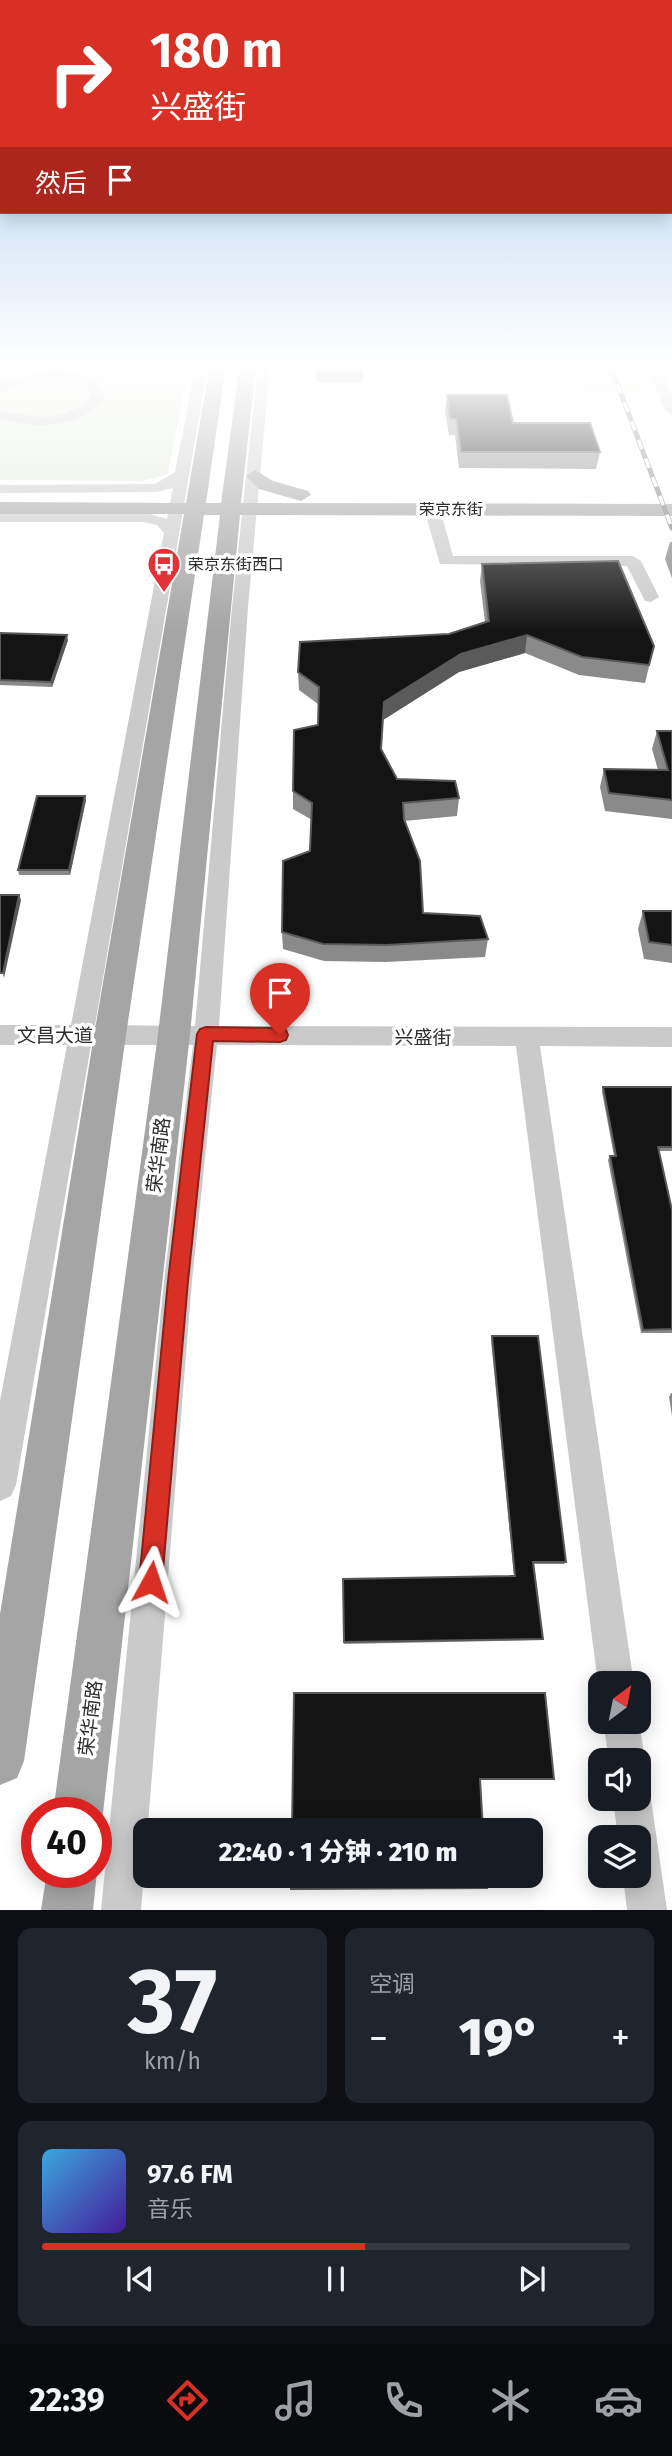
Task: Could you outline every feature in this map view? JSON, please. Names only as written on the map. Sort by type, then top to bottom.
[{"type":"main road","points":[[0,1761],[96,1035],[144,820],[186,502],[198,454]]},
{"type":"main road","name":"荣华南路","points":[[80,1797],[130,1377],[190,1034],[215,636],[244,497],[245,454]]},
{"type":"main road","points":[[244,497],[266,485],[298,503]]},
{"type":"main road","name":"荣京东街","points":[[298,503],[672,496]]},
{"type":"main road","name":"荣京东街","points":[[186,502],[244,497],[298,503],[432,509],[672,510]]},
{"type":"main road","points":[[0,498],[186,502]]},
{"type":"main road","points":[[0,508],[186,502]]},
{"type":"main road","points":[[247,536],[261,521],[298,503]]},
{"type":"main road","points":[[67,1910],[70,1888]]},
{"type":"street","points":[[0,1485],[96,1035],[112,864],[171,532],[186,502],[182,474],[186,454]]},
{"type":"street","points":[[121,1910],[178,1281],[190,1034],[240,607],[247,536],[244,497],[250,454]]},
{"type":"street","points":[[0,489],[156,488],[169,484],[182,474]]},
{"type":"street","points":[[432,509],[446,561],[633,561],[651,597]]},
{"type":"street","points":[[0,517],[143,517],[162,522],[171,532]]},
{"type":"street","points":[[215,636],[240,607]]},
{"type":"street","points":[[112,864],[144,820]]},
{"type":"street","name":"文昌大道","points":[[0,1035],[96,1035]]},
{"type":"street","name":"兴盛街","points":[[96,1035],[672,1037]]},
{"type":"street","points":[[527,1037],[614,1671]]},
{"type":"street","points":[[130,1377],[178,1281]]},
{"type":"street","points":[[644,1888],[647,1910]]},
{"type":"green space","points":[[0,454],[172,454],[168,474],[143,481],[0,480]]},
{"type":"building","points":[[618,561],[654,646],[649,665],[582,657],[527,635],[461,654],[384,702],[381,749],[397,779],[455,781],[459,798],[403,803],[404,819],[420,861],[423,913],[480,916],[488,939],[387,945],[323,944],[282,932],[283,861],[310,851],[312,803],[293,791],[294,730],[318,725],[319,687],[298,672],[300,642],[449,634],[489,621],[482,564]]},
{"type":"building","points":[[0,633],[67,635],[51,682],[0,680]]},
{"type":"building","points":[[657,731],[672,731],[672,800],[609,793],[604,769],[668,770]]},
{"type":"building","points":[[37,796],[85,796],[69,870],[18,870]]},
{"type":"building","points":[[0,895],[19,895],[3,973],[0,973]]},
{"type":"building","points":[[643,911],[672,911],[672,945],[649,942]]},
{"type":"building","points":[[603,1087],[672,1087],[672,1147],[658,1147],[672,1210],[672,1329],[643,1330],[610,1156],[616,1156]]},
{"type":"building","points":[[492,1336],[538,1336],[566,1562],[533,1562],[543,1639],[344,1642],[343,1579],[515,1576]]},
{"type":"building","points":[[294,1693],[545,1693],[554,1779],[480,1779],[482,1818],[292,1818]]},
{"type":"building","points":[[291,1888],[487,1888],[291,1889]]},
{"type":"railway","points":[[644,454],[672,528]]},
{"type":"place","name":"荣京东街西口","points":[[164,594]]},
{"type":"route","points":[[151,1582],[178,1281],[206,1034],[280,1035]]}]
